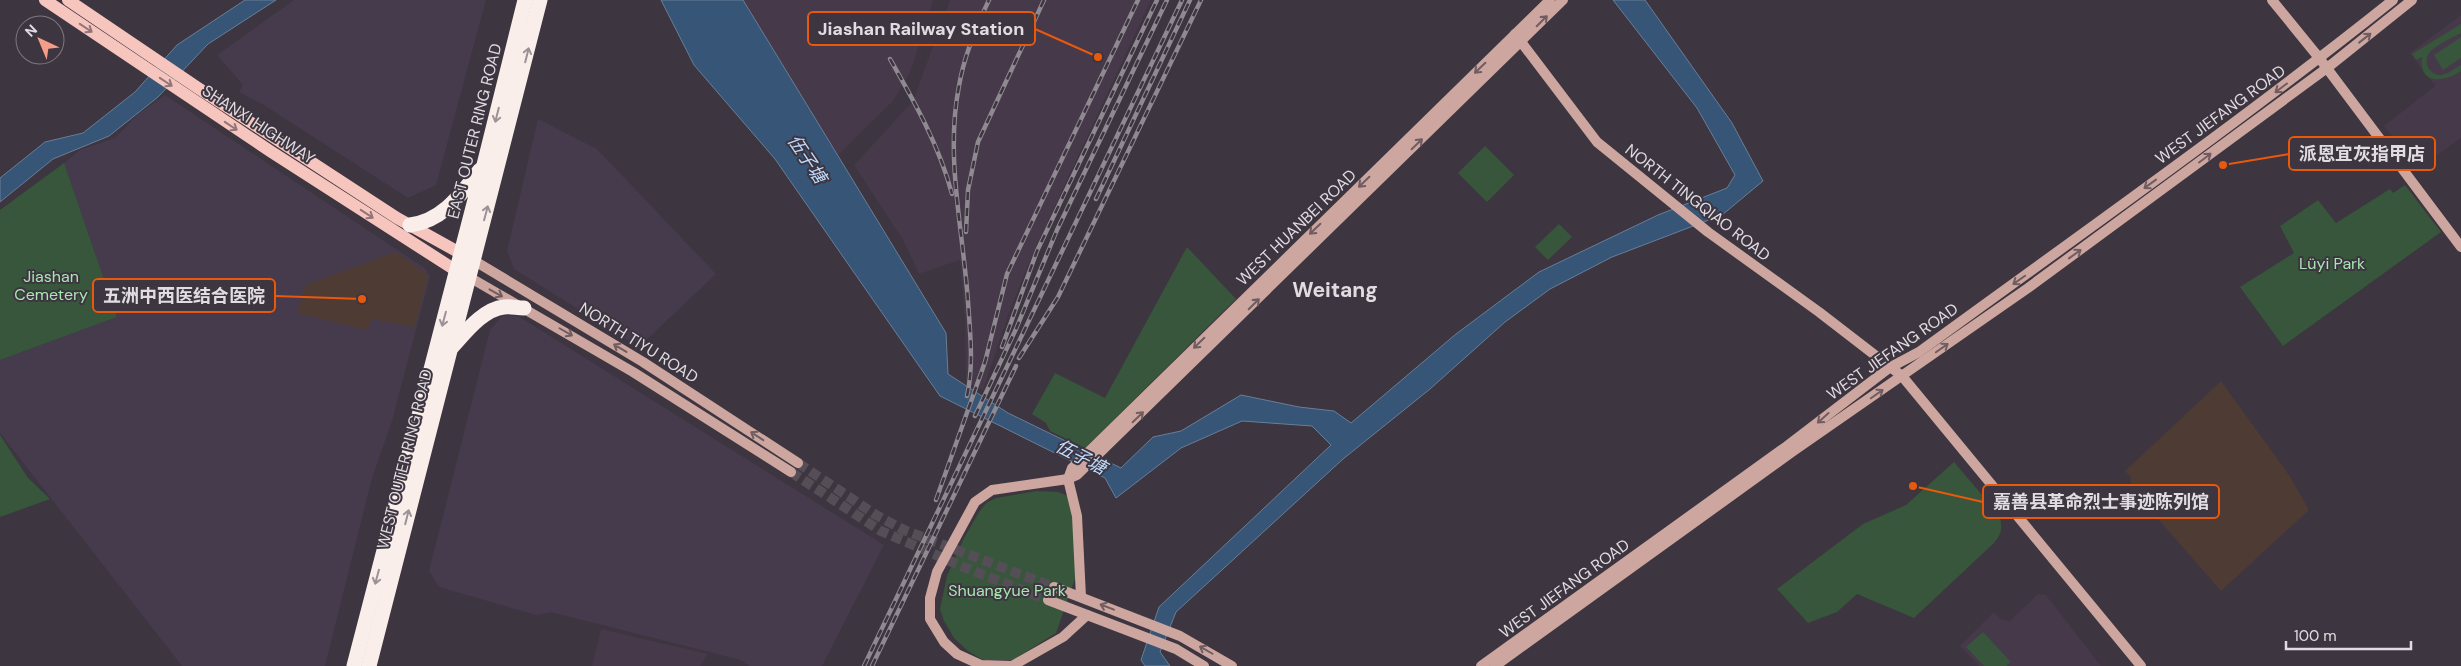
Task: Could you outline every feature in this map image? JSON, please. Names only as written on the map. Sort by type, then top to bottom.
[{"type":"highway","name":"EAST OUTER RING ROAD","points":[[467,257],[484,165],[525,0]]},
{"type":"highway","name":"EAST OUTER RING ROAD","points":[[467,257],[540,0]]},
{"type":"highway","points":[[410,225],[421,224],[450,208],[484,165]]},
{"type":"highway","name":"WEST OUTER RING ROAD","points":[[354,666],[467,257]]},
{"type":"highway","name":"WEST OUTER RING ROAD","points":[[369,666],[451,348],[463,274]]},
{"type":"highway","points":[[451,348],[469,328],[487,314],[502,307],[524,308]]},
{"type":"main road","name":"SHANXI HIGHWAY","points":[[46,0],[194,93],[463,274]]},
{"type":"main road","name":"SHANXI HIGHWAY","points":[[68,0],[145,61]]},
{"type":"main road","name":"WEST HUANBEI ROAD","points":[[1518,38],[1550,0]]},
{"type":"main road","name":"WEST HUANBEI ROAD","points":[[1072,474],[1518,38],[1563,0]]},
{"type":"main road","points":[[2272,0],[2320,59],[2461,247]]},
{"type":"main road","name":"WEST JIEFANG ROAD","points":[[1480,666],[1787,446],[1889,368],[1920,352],[2320,59],[2393,0]]},
{"type":"main road","name":"WEST JIEFANG ROAD","points":[[1495,666],[1776,463],[2028,288],[2326,68],[2412,0]]},
{"type":"main road","name":"NORTH TINGQIAO ROAD","points":[[1518,38],[1597,142],[1708,232],[1819,312],[1889,368],[1902,376],[2142,666]]},
{"type":"main road","name":"SHANXI HIGHWAY","points":[[194,93],[410,225],[467,257]]},
{"type":"main road","name":"NORTH TIYU ROAD","points":[[467,257],[643,362],[798,463]]},
{"type":"main road","name":"NORTH TIYU ROAD","points":[[463,274],[633,372],[791,472]]},
{"type":"main road","points":[[1081,597],[1077,516],[1072,474],[992,490],[975,502],[938,572],[930,598],[930,619],[944,642],[957,654],[981,665],[1012,666],[1063,637],[1087,615]]},
{"type":"main road","points":[[1054,587],[1180,636],[1238,666]]},
{"type":"main road","points":[[1048,600],[1176,649],[1204,666]]},
{"type":"main road","points":[[1222,659],[1232,666]]},
{"type":"shaded area","points":[[294,0],[486,0],[436,185],[408,198],[267,107],[239,92],[243,85],[217,55]]},
{"type":"shaded area","points":[[743,0],[933,0],[910,73],[893,101],[838,155]]},
{"type":"shaded area","points":[[950,0],[1151,0],[1034,251],[1010,310],[983,390],[966,382],[965,321],[960,260],[919,274],[903,240],[854,165],[913,101]]},
{"type":"shaded area","points":[[2461,15],[2461,138],[2417,169],[2384,126],[2435,86],[2410,53]]},
{"type":"shaded area","points":[[165,95],[426,269],[430,276],[392,421],[372,478],[325,666],[182,666],[0,433],[0,360],[117,317],[64,163],[80,150],[115,138],[138,114]]},
{"type":"shaded area","points":[[538,119],[597,149],[716,274],[645,341],[629,341],[514,269],[507,251]]},
{"type":"shaded area","points":[[395,252],[428,275],[415,327],[372,319],[367,330],[297,313],[306,285]]},
{"type":"shaded area","points":[[502,316],[518,316],[884,545],[822,666],[749,666],[741,660],[551,612],[536,615],[439,587],[429,571],[490,330]]},
{"type":"shaded area","points":[[2221,381],[2291,478],[2309,510],[2221,591],[2131,488],[2131,477],[2125,471]]},
{"type":"shaded area","points":[[2038,594],[2046,595],[2101,666],[1979,666],[1960,646],[1994,612],[2002,620],[2010,621]]},
{"type":"shaded area","points":[[601,629],[708,654],[700,666],[592,666]]},
{"type":"green space","points":[[2461,24],[2461,33],[2434,48],[2428,55],[2427,62],[2432,72],[2436,74],[2445,74],[2461,65],[2461,71],[2447,78],[2434,79],[2429,77],[2424,73],[2422,57],[2416,60],[2412,54]]},
{"type":"green space","points":[[2461,37],[2461,58],[2443,70],[2434,55]]},
{"type":"green space","points":[[1485,146],[1514,175],[1487,202],[1458,173]]},
{"type":"green space","name":"Jiashan Cemetery","points":[[64,163],[117,317],[0,360],[0,210]]},
{"type":"green space","name":"Lüyi Park","points":[[2405,185],[2441,232],[2283,346],[2240,287],[2294,253],[2280,226],[2318,200],[2336,223],[2390,189],[2393,193]]},
{"type":"green space","points":[[1559,224],[1572,237],[1548,260],[1535,247]]},
{"type":"green space","points":[[1187,247],[1236,299],[1085,448],[1050,431],[1046,423],[1032,414],[1055,373],[1105,398]]},
{"type":"green space","points":[[0,435],[28,478],[50,499],[0,517]]},
{"type":"green space","points":[[1954,462],[1999,515],[2001,530],[1994,543],[1914,618],[1857,594],[1837,612],[1808,623],[1777,589],[1863,524],[1906,505]]},
{"type":"green space","name":"Shuangyue Park","points":[[1037,491],[1058,492],[1068,496],[1074,518],[1077,573],[1056,633],[1013,660],[983,660],[968,651],[954,638],[944,621],[940,609],[947,576],[964,538],[986,503],[996,498]]},
{"type":"green space","points":[[1983,632],[2011,662],[2006,666],[1984,666],[1966,647]]},
{"type":"water","points":[[245,0],[276,0],[208,44],[158,97],[109,136],[53,159],[0,202],[0,178],[45,142],[83,133],[135,92],[177,45]]},
{"type":"water","name":"伍子塘","points":[[661,0],[743,0],[946,333],[948,374],[1008,413],[1121,468],[1153,437],[1181,431],[1241,395],[1299,407],[1334,411],[1351,423],[1456,334],[1539,272],[1658,215],[1727,188],[1735,175],[1697,108],[1613,0],[1645,0],[1732,123],[1763,181],[1722,215],[1612,257],[1550,289],[1505,322],[1430,389],[1343,459],[1176,612],[1160,652],[1170,666],[1145,666],[1141,660],[1159,607],[1331,445],[1312,426],[1242,421],[1181,448],[1116,498],[1105,478],[940,396],[775,159],[694,65]]},
{"type":"tunnel","points":[[798,463],[876,515],[904,530],[1054,587]]},
{"type":"tunnel","points":[[791,472],[881,531],[966,568],[1048,600]]},
{"type":"railway","points":[[967,396],[971,360],[966,274],[954,167],[955,113],[961,75],[967,53],[989,0]]},
{"type":"railway","points":[[966,232],[968,190],[978,142],[1044,0]]},
{"type":"railway","points":[[936,500],[985,362],[1007,274],[1138,0]]},
{"type":"railway","points":[[1002,347],[1037,251],[1157,0]]},
{"type":"railway","points":[[975,416],[1016,329],[1057,230],[1167,0]]},
{"type":"railway","points":[[864,666],[1182,0]]},
{"type":"railway","points":[[1096,199],[1190,0]]},
{"type":"railway","points":[[1019,358],[1058,297],[1201,0]]},
{"type":"railway","points":[[890,59],[933,141],[952,194]]},
{"type":"railway","points":[[872,666],[1016,366]]},
{"type":"place","name":"Jiashan Railway Station","points":[[1098,57]]},
{"type":"place","name":"派恩宜灰指甲店","points":[[2223,165]]},
{"type":"place","name":"五洲中西医结合医院","points":[[362,299]]},
{"type":"place","name":"嘉善县革命烈士事迹陈列馆","points":[[1913,486]]},
{"type":"district","name":"Weitang","points":[[1335,290]]}]
